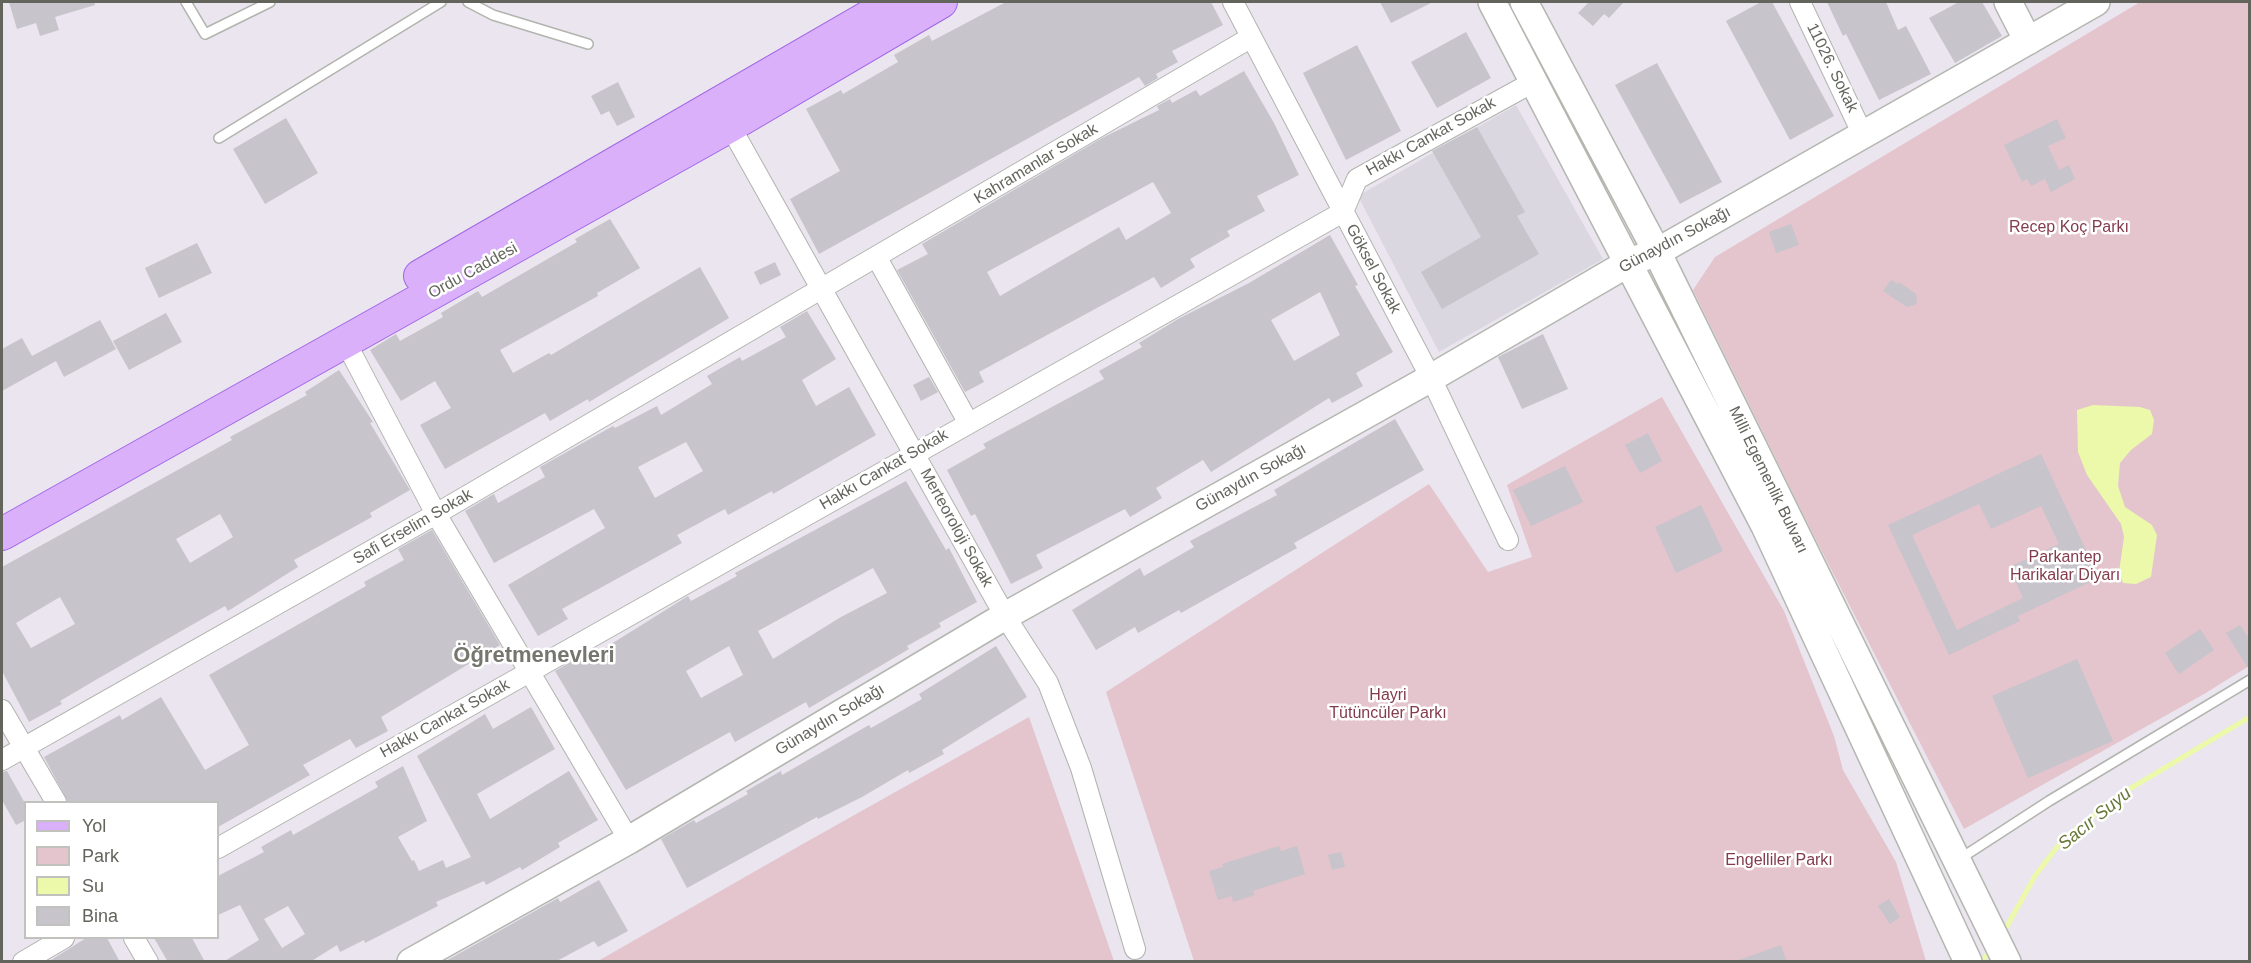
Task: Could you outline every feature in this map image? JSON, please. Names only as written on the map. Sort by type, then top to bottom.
[{"type":"main road","name":"Ordu Caddesi","points":[[2,519],[894,2]]},
{"type":"main road","name":"Ordu Caddesi","points":[[2,534],[730,126],[941,2]]},
{"type":"main road","name":"Milli Egemenlik Bulvarı","points":[[1492,2],[1630,262],[1764,526],[1968,962]]},
{"type":"main road","name":"Milli Egemenlik Bulvarı","points":[[1524,2],[1657,252],[2004,956]]},
{"type":"main road","points":[[2008,2],[2028,41]]},
{"type":"main road","name":"Günaydın Sokağı","points":[[411,962],[629,840],[1005,616],[1431,378],[1630,262],[1657,252],[2096,2]]},
{"type":"street","name":"Göksel Sokak","points":[[1233,2],[1431,378],[1508,540]]},
{"type":"street","name":"11026. Sokak","points":[[1800,2],[1863,135]]},
{"type":"street","name":"Kahramanlar Sokak","points":[[822,290],[1250,38]]},
{"type":"street","name":"Hakkı Cankat Sokak","points":[[219,847],[1342,212],[1357,179],[1535,81]]},
{"type":"street","name":"Merteoroloji Sokak","points":[[730,126],[1005,616],[1048,683],[1081,768],[1135,949]]},
{"type":"street","points":[[877,258],[968,422]]},
{"type":"street","name":"Safi Erselim Sokak","points":[[2,760],[436,514],[822,290]]},
{"type":"street","points":[[346,343],[436,514],[629,840]]},
{"type":"street","points":[[2,710],[55,801]]},
{"type":"street","points":[[23,962],[62,939]]},
{"type":"street","points":[[135,939],[148,962]]},
{"type":"lane","points":[[186,2],[205,34],[270,2]]},
{"type":"lane","points":[[219,138],[441,2]]},
{"type":"lane","points":[[468,2],[493,15],[588,44]]},
{"type":"lane","points":[[1957,860],[2067,789],[2250,680]]},
{"type":"shaded area","points":[[1516,105],[1603,259],[1439,352],[1358,196]]},
{"type":"green space","points":[[2140,2],[2249,2],[2249,666],[2204,694],[1964,829],[1810,528],[1693,290],[1715,257]]},
{"type":"green space","name":"Hayri Tütüncüler Parkı","points":[[1662,397],[1784,611],[1834,736],[1843,770],[1896,862],[1926,961],[1194,961],[1106,692],[1429,484],[1488,572],[1532,557],[1507,485]]},
{"type":"green space","points":[[1029,717],[1114,961],[598,961],[801,845]]},
{"type":"water","points":[[2093,405],[2140,407],[2150,410],[2154,420],[2152,434],[2131,450],[2120,463],[2118,486],[2125,507],[2152,525],[2157,535],[2151,577],[2136,584],[2123,583],[2119,572],[2124,537],[2121,524],[2087,475],[2078,452],[2077,410]]},
{"type":"building","points":[[9,2],[94,2],[95,5],[55,17],[59,30],[40,36],[36,23],[17,29]]},
{"type":"building","points":[[1006,2],[1211,2],[1223,25],[1172,51],[1178,62],[1156,74],[1158,78],[1145,86],[1139,77],[819,254],[790,199],[840,171],[806,109],[841,90],[843,94],[898,62],[894,55],[929,35],[932,41]]},
{"type":"building","points":[[1380,2],[1433,2],[1391,23]]},
{"type":"building","points":[[1589,2],[1624,2],[1609,18],[1604,14],[1593,26],[1578,13]]},
{"type":"building","points":[[1761,2],[1772,2],[1834,116],[1790,140],[1726,21]]},
{"type":"building","points":[[1827,2],[1886,2],[1898,30],[1906,26],[1931,74],[1879,100],[1846,34],[1843,36]]},
{"type":"building","points":[[1959,2],[1982,2],[2002,36],[1955,63],[1929,18]]},
{"type":"building","points":[[1466,32],[1491,78],[1437,108],[1411,62]]},
{"type":"building","points":[[1357,45],[1401,131],[1346,160],[1303,73]]},
{"type":"building","points":[[1657,63],[1722,182],[1680,204],[1615,85]]},
{"type":"building","points":[[1244,71],[1274,123],[1299,175],[1257,196],[1265,211],[1227,231],[1230,236],[1190,259],[1195,267],[1161,288],[1154,277],[979,372],[984,382],[965,392],[897,270],[928,254],[922,244],[1102,138],[1159,110],[1157,106],[1170,99],[1172,103],[1196,90],[1200,96]],"holes":[[[1153,182],[1171,213],[1126,240],[1119,227],[1000,296],[987,272]]]},
{"type":"building","points":[[618,82],[635,117],[617,126],[609,111],[601,115],[591,96]]},
{"type":"building","points":[[286,118],[318,173],[265,204],[233,149]]},
{"type":"building","points":[[2057,119],[2066,138],[2048,146],[2059,170],[2069,165],[2075,179],[2051,192],[2045,179],[2031,186],[2027,179],[2022,182],[2004,145]]},
{"type":"building","points":[[1477,127],[1525,212],[1517,216],[1539,254],[1442,309],[1421,272],[1481,237],[1432,151]]},
{"type":"building","points":[[610,219],[640,268],[597,293],[598,296],[500,350],[513,373],[549,353],[551,355],[700,267],[729,318],[589,402],[588,399],[550,421],[545,413],[445,469],[420,425],[451,408],[435,381],[401,401],[370,350],[396,334],[400,341],[443,317],[441,313],[478,291],[482,297],[577,242],[575,239]]},
{"type":"building","points":[[1791,224],[1799,245],[1776,253],[1769,232]]},
{"type":"building","points":[[1330,235],[1358,285],[1355,286],[1393,352],[1356,373],[1363,386],[1332,403],[1329,398],[1211,472],[1203,460],[1156,488],[1162,498],[1130,517],[1125,509],[1036,555],[1043,568],[1011,584],[975,514],[971,516],[947,470],[986,448],[983,444],[1104,379],[1099,371],[1142,347],[1139,343],[1178,319],[1249,283]],"holes":[[[1320,292],[1340,335],[1294,361],[1271,320]]]},
{"type":"building","points":[[197,243],[212,273],[159,298],[145,268]]},
{"type":"building","points":[[775,262],[781,275],[760,285],[754,272]]},
{"type":"building","points":[[1891,280],[1898,284],[1899,282],[1916,294],[1915,305],[1907,307],[1883,291]]},
{"type":"building","points":[[807,311],[836,359],[802,380],[816,406],[849,387],[876,435],[773,494],[772,491],[728,515],[725,509],[677,535],[682,543],[562,609],[568,619],[538,636],[508,585],[605,528],[594,509],[494,563],[465,511],[494,494],[498,503],[545,477],[540,467],[613,426],[615,428],[657,406],[661,415],[712,384],[707,376],[740,357],[742,361],[786,337],[780,327]],"holes":[[[686,442],[703,471],[655,498],[638,467]]]},
{"type":"building","points":[[166,313],[182,342],[129,370],[113,341]]},
{"type":"building","points":[[100,320],[116,349],[64,377],[56,361],[2,391],[2,349],[22,338],[32,356]]},
{"type":"building","points":[[1543,334],[1568,389],[1522,409],[1498,357]]},
{"type":"building","points":[[339,370],[373,422],[370,423],[410,490],[370,513],[372,517],[294,560],[298,567],[228,611],[225,606],[60,701],[62,704],[29,722],[2,671],[2,567],[232,440],[230,437],[307,395],[305,392]],"holes":[[[220,514],[233,537],[190,563],[176,539]],[[60,597],[75,624],[31,648],[16,623]]]},
{"type":"building","points":[[929,377],[938,392],[921,401],[913,385]]},
{"type":"building","points":[[1395,419],[1424,470],[1294,543],[1297,548],[1181,613],[1179,610],[1138,633],[1135,627],[1096,650],[1072,610],[1140,568],[1144,576],[1194,547],[1190,541],[1277,495],[1274,490]]},
{"type":"building","points":[[1648,433],[1662,461],[1640,473],[1625,445]]},
{"type":"building","points":[[2041,454],[2099,578],[2018,616],[2020,621],[1949,655],[1888,525]],"holes":[[[1979,504],[1991,529],[2041,506],[2059,544],[2009,567],[2023,598],[1957,630],[1912,535]]]},
{"type":"building","points":[[1565,466],[1583,502],[1531,526],[1513,490]]},
{"type":"building","points":[[906,481],[946,550],[949,548],[977,602],[939,623],[941,627],[907,646],[909,649],[809,708],[806,702],[735,742],[730,732],[626,790],[555,671],[581,656],[584,661],[688,596],[691,601],[737,576],[735,573]],"holes":[[[873,568],[887,593],[841,617],[773,659],[758,631]],[[729,646],[743,675],[701,698],[686,671]]]},
{"type":"building","points":[[1701,505],[1723,551],[1676,573],[1655,527]]},
{"type":"building","points":[[432,530],[500,645],[381,717],[388,731],[356,748],[350,739],[303,765],[310,775],[219,826],[219,801],[67,801],[44,757],[120,715],[122,720],[161,697],[205,770],[249,745],[209,675],[366,586],[364,582],[404,560],[398,549]]},
{"type":"building","points":[[2240,625],[2250,640],[2250,671],[2226,633]]},
{"type":"building","points":[[2200,629],[2214,650],[2179,674],[2165,653]]},
{"type":"building","points":[[996,646],[1027,697],[942,750],[944,754],[909,773],[908,770],[818,819],[817,817],[687,888],[661,839],[694,820],[696,823],[748,794],[746,791],[781,771],[782,775],[869,725],[871,728],[922,699],[919,694]]},
{"type":"building","points":[[2077,659],[2113,741],[2028,778],[1992,696]]},
{"type":"building","points":[[531,707],[555,749],[477,794],[490,819],[569,771],[598,820],[558,843],[560,847],[522,870],[520,867],[486,885],[484,881],[436,902],[438,906],[365,943],[364,940],[340,952],[337,945],[310,962],[223,962],[259,940],[240,905],[219,915],[219,875],[264,852],[261,847],[291,830],[293,835],[378,787],[375,782],[403,766],[427,821],[398,837],[419,871],[443,860],[446,868],[471,857],[417,756],[485,714],[493,729]],"holes":[[[288,906],[305,934],[282,948],[264,919]]]},
{"type":"building","points":[[7,771],[24,801],[24,821],[16,825],[2,800],[2,772]]},
{"type":"building","points":[[1279,846],[1281,851],[1297,846],[1305,874],[1253,891],[1255,895],[1233,902],[1232,896],[1218,900],[1209,871],[1223,867],[1222,864]]},
{"type":"building","points":[[1341,852],[1345,867],[1332,870],[1328,855]]},
{"type":"building","points":[[599,880],[628,931],[598,947],[594,941],[555,962],[444,962],[558,898],[560,902]]},
{"type":"building","points":[[1889,899],[1900,917],[1890,924],[1878,906]]},
{"type":"building","points":[[84,939],[108,939],[120,962],[48,962]]},
{"type":"building","points":[[155,939],[193,939],[205,962],[168,962]]},
{"type":"building","points":[[1781,945],[1787,962],[1739,962],[1739,960]]},
{"type":"waterway","name":"Sacır Suyu","points":[[2002,935],[2035,876],[2057,847],[2075,830],[2121,794],[2250,717]]},
{"type":"waterway","name":"Sacır Suyu","points":[[1981,962],[1991,950]]},
{"type":"district","name":"Öğretmenevleri","points":[[534,656]]},
{"type":"park label","name":"Recep Koç Parkı","points":[[2069,228]]},
{"type":"park label","name":"Parkantep Harikalar Diyarı","points":[[2065,567]]},
{"type":"park label","name":"Engelliler Parkı","points":[[1779,861]]}]
